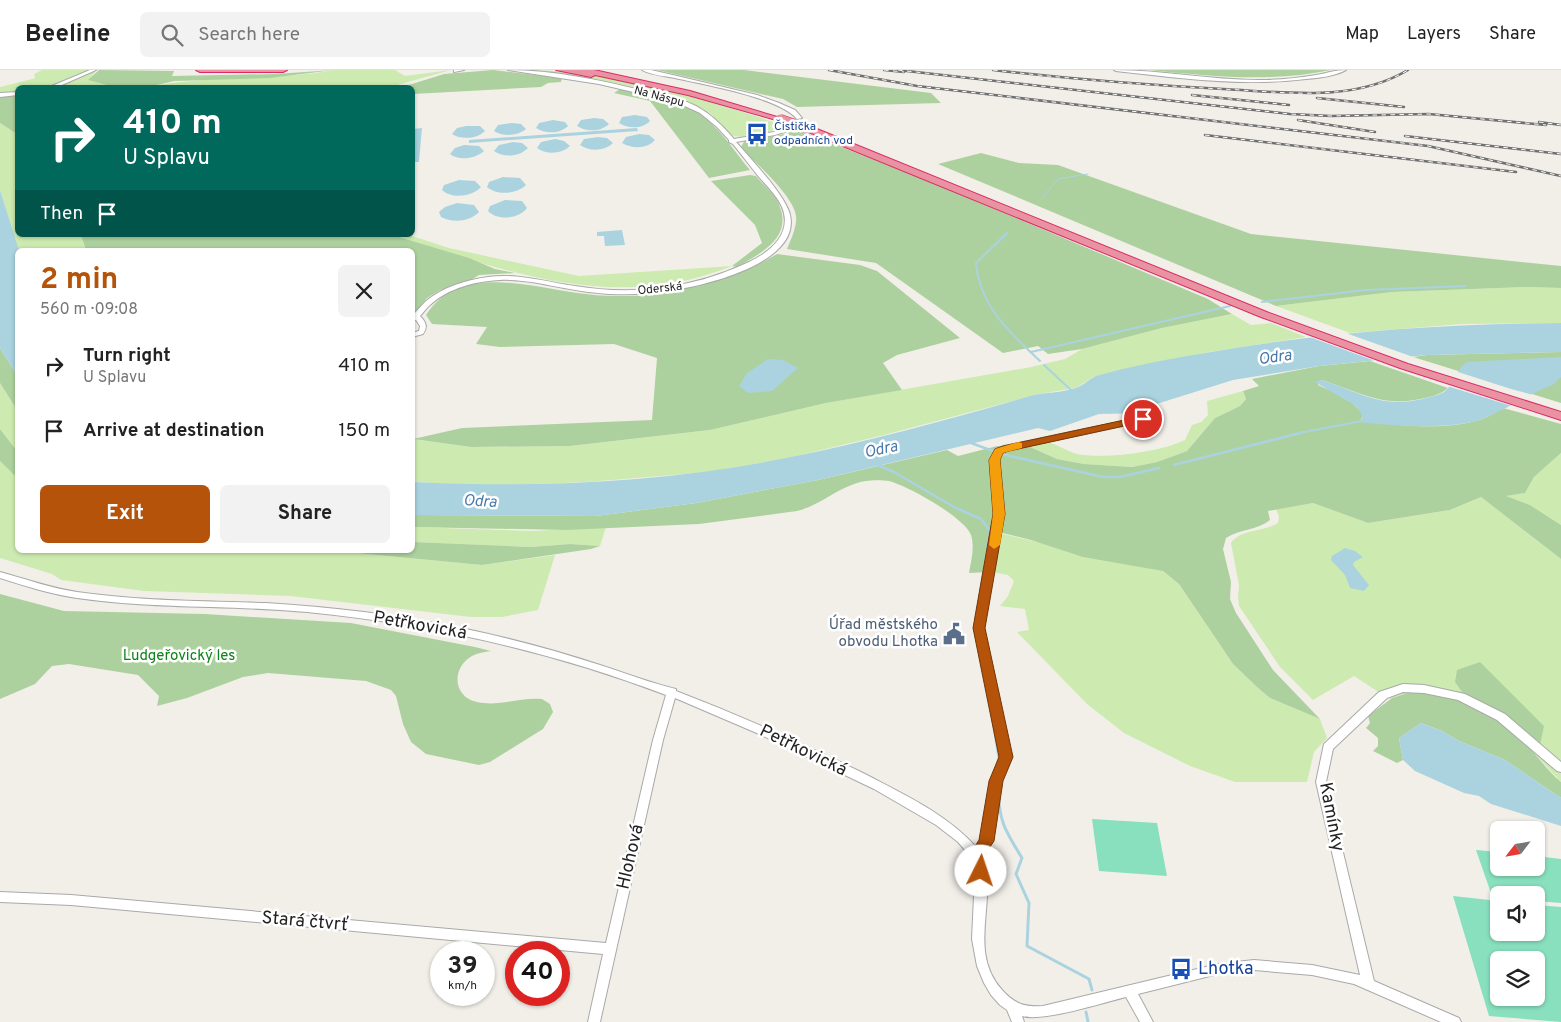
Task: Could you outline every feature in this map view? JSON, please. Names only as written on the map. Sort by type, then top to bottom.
[{"type":"highway","points":[[200,70],[283,70]]},
{"type":"highway","points":[[560,70],[635,82],[728,104]]},
{"type":"highway","points":[[584,70],[662,86],[812,127],[1354,348],[1465,387],[1561,416]]},
{"type":"highway","points":[[604,70],[665,82],[760,108]]},
{"type":"highway","points":[[620,70],[725,96],[782,118]]},
{"type":"highway","points":[[1143,262],[1418,364],[1561,408]]},
{"type":"street","points":[[56,85],[94,70]]},
{"type":"street","name":"Na Náspu","points":[[510,70],[597,82],[680,102],[707,115],[730,140]]},
{"type":"street","name":"Na Náspu","points":[[644,70],[774,101],[797,112],[800,118]]},
{"type":"street","points":[[1116,70],[1243,81],[1299,78],[1344,70]]},
{"type":"street","points":[[0,95],[15,93]]},
{"type":"street","points":[[730,140],[775,133],[794,127]]},
{"type":"street","name":"Oderská","points":[[415,334],[421,333],[423,329],[422,322],[415,318],[428,303],[464,284],[488,279],[524,278],[592,291],[647,291],[713,280],[739,271],[760,260],[782,242],[788,226],[788,211],[783,201],[730,140]]},
{"type":"street","points":[[976,856],[986,841],[995,786],[1006,757],[979,628],[999,514],[994,460],[998,451],[1007,448],[1143,419]]},
{"type":"street","name":"Petřkovická","points":[[0,575],[41,589],[93,599],[276,607],[353,615],[438,628],[563,655],[672,692],[809,753],[908,803],[957,833],[976,856],[982,875],[978,931],[980,953],[995,990],[1004,1002],[1013,1009]]},
{"type":"street","name":"Kamínky","points":[[1368,983],[1321,782],[1328,747],[1383,695],[1403,688],[1424,688],[1462,697],[1501,717],[1561,768]]},
{"type":"street","name":"Hlohová","points":[[594,1022],[672,692]]},
{"type":"street","name":"Stará čtvrť","points":[[0,897],[71,900],[610,949]]},
{"type":"street","points":[[1013,1009],[1027,1013],[1037,1013],[1218,968],[1248,965],[1320,971],[1368,983],[1456,1022]]},
{"type":"street","points":[[1129,990],[1147,1022]]},
{"type":"street","points":[[1013,1009],[1018,1022]]},
{"type":"green space","points":[[42,70],[91,70],[95,72],[89,80],[107,85],[15,85],[15,94],[0,97],[0,87],[35,78],[34,74]]},
{"type":"green space","points":[[99,70],[174,71],[172,76],[275,74],[334,70],[270,78],[174,81],[157,85],[107,85],[88,80]]},
{"type":"green space","points":[[334,70],[395,70],[405,76],[451,70],[397,85],[161,85],[215,79],[310,74]]},
{"type":"green space","points":[[493,70],[562,78],[561,82],[548,83],[541,87],[415,94],[415,85],[409,85],[444,74]]},
{"type":"green space","points":[[526,70],[591,75],[658,88],[724,106],[786,126],[754,135],[734,136],[724,130],[707,111],[669,96],[608,82]]},
{"type":"green space","points":[[657,70],[744,70],[931,93],[941,103],[797,107],[783,99]]},
{"type":"green space","points":[[1148,70],[1331,70],[1285,76],[1240,77]]},
{"type":"green space","points":[[620,89],[680,104],[698,113],[713,125],[750,170],[709,178],[650,101],[614,93]]},
{"type":"green space","points":[[15,94],[15,133],[0,123],[0,97]]},
{"type":"green space","points":[[0,123],[15,133],[15,237],[82,237],[85,248],[18,248],[0,190]]},
{"type":"green space","points":[[798,130],[933,183],[1208,299],[1232,314],[1162,328],[1082,349],[1048,354],[1038,346],[1003,353],[876,263],[787,249],[796,224],[794,208],[781,189],[741,147],[745,140],[776,136]]},
{"type":"green space","points":[[981,153],[1019,163],[1058,165],[1251,234],[1561,266],[1561,288],[1527,287],[1392,292],[1276,306],[938,164]]},
{"type":"green space","points":[[750,175],[756,176],[776,199],[782,218],[781,228],[771,244],[755,257],[737,267],[732,266],[762,243],[755,225],[711,181]]},
{"type":"green space","points":[[82,237],[399,237],[469,258],[495,269],[515,273],[479,275],[471,280],[440,290],[427,298],[415,313],[415,248],[85,248]]},
{"type":"green space","points":[[398,237],[415,237],[449,248],[579,276],[732,266],[688,280],[645,286],[602,287],[560,282],[477,262]]},
{"type":"green space","points":[[777,254],[860,265],[877,271],[960,338],[897,355],[883,363],[902,390],[826,403],[710,430],[570,446],[471,447],[415,439],[462,428],[652,420],[657,358],[614,344],[500,347],[476,344],[487,327],[432,324],[426,315],[441,298],[459,288],[479,283],[500,282],[597,295],[641,295],[678,290],[722,279]]},
{"type":"green space","points":[[1527,287],[1561,288],[1561,323],[1462,324],[1350,333],[1276,306],[1392,292]]},
{"type":"green space","points":[[1232,314],[1251,325],[1271,323],[1306,337],[1204,353],[1093,377],[1076,388],[1039,394],[788,458],[710,472],[588,482],[497,486],[415,482],[415,439],[471,447],[570,446],[710,430],[826,403],[1031,367],[1065,359],[1082,349],[1162,328]]},
{"type":"green space","points":[[0,348],[15,372],[15,407],[0,383]]},
{"type":"green space","points":[[1561,352],[1561,403],[1413,357],[1427,355]]},
{"type":"green space","points":[[1370,361],[1448,388],[1438,394],[1427,397],[1406,401],[1393,401],[1369,397],[1321,380],[1318,385],[1344,397],[1360,410],[1363,416],[1360,421],[1420,426],[1450,425],[1482,419],[1503,408],[1561,424],[1561,453],[1534,477],[1525,493],[1506,496],[1530,505],[1561,525],[1561,559],[1481,497],[1450,510],[1368,523],[1313,503],[1268,511],[1270,520],[1226,538],[1223,549],[1231,582],[1230,599],[1236,613],[1273,670],[1320,719],[1270,698],[1258,688],[1233,664],[1179,584],[1163,571],[1083,557],[1031,540],[994,531],[987,572],[969,573],[973,544],[971,535],[966,528],[947,511],[934,503],[909,489],[889,481],[872,480],[857,483],[797,511],[699,524],[566,530],[415,527],[415,515],[596,516],[696,503],[818,480],[947,450],[958,456],[997,446],[1028,446],[1057,459],[1084,464],[1132,467],[1157,462],[1187,451],[1215,418],[1240,406],[1246,399],[1243,391],[1259,386],[1252,379],[1319,366]]},
{"type":"green space","points":[[0,383],[15,407],[15,448],[0,429]]},
{"type":"green space","points":[[1243,391],[1246,399],[1240,406],[1215,418],[1187,451],[1157,462],[1132,467],[1084,464],[1057,459],[1028,446],[1047,442],[1078,454],[1095,456],[1136,453],[1163,448],[1185,440],[1192,425],[1201,422],[1208,415],[1207,401]]},
{"type":"green space","points":[[0,429],[15,448],[15,476],[0,461]]},
{"type":"green space","points":[[1561,453],[1561,525],[1530,505],[1505,496],[1525,493],[1534,477]]},
{"type":"green space","points":[[0,461],[15,476],[15,553],[356,553],[482,565],[555,555],[538,610],[502,617],[471,617],[290,596],[144,591],[61,580],[52,574],[0,558]]},
{"type":"green space","points":[[1481,497],[1561,559],[1561,782],[1515,733],[1417,690],[1392,698],[1383,695],[1354,676],[1313,700],[1280,667],[1239,606],[1239,585],[1231,543],[1240,535],[1278,523],[1279,517],[1276,509],[1313,503],[1368,523],[1450,510]]},
{"type":"green space","points":[[415,527],[534,531],[606,527],[600,546],[570,544],[531,547],[415,542]]},
{"type":"green space","points":[[999,533],[1163,571],[1179,584],[1233,664],[1258,688],[1270,698],[1320,719],[1327,738],[1314,752],[1307,782],[1235,782],[1190,766],[1124,733],[1087,704],[1017,632],[1029,630],[1025,609],[1000,606],[1008,596],[1014,581],[1008,575],[992,572]]},
{"type":"green space","points":[[415,542],[531,547],[570,544],[600,546],[591,549],[482,565],[356,553],[415,553]]},
{"type":"green space","name":"Ludgeřovický les","points":[[0,594],[64,611],[205,614],[351,623],[475,647],[491,651],[472,656],[465,661],[461,668],[458,675],[459,688],[469,699],[485,703],[501,703],[526,699],[542,699],[550,704],[553,712],[543,729],[490,762],[479,765],[426,754],[411,742],[403,724],[396,696],[391,690],[366,681],[268,673],[243,677],[187,698],[157,706],[159,696],[138,675],[69,664],[52,666],[35,684],[0,699]]},
{"type":"green space","points":[[1480,662],[1544,726],[1540,745],[1465,696],[1455,682],[1457,670]]},
{"type":"green space","points":[[1417,690],[1470,704],[1505,724],[1522,739],[1561,782],[1561,798],[1505,760],[1421,723],[1399,738],[1403,760],[1397,763],[1373,751],[1378,746],[1378,738],[1366,728],[1370,723],[1368,716],[1392,698]]},
{"type":"green space","points":[[1092,819],[1157,823],[1167,876],[1099,871]]},
{"type":"green space","points":[[1476,850],[1490,851],[1490,876],[1545,876],[1545,857],[1561,859],[1561,903],[1545,902],[1545,886],[1490,886],[1490,890]]},
{"type":"green space","points":[[1453,896],[1490,900],[1490,941],[1545,941],[1545,906],[1561,907],[1561,1022],[1489,1016]]},
{"type":"water","points":[[635,115],[647,117],[650,121],[643,126],[635,127],[619,123],[622,117]]},
{"type":"water","points":[[603,119],[609,124],[602,129],[593,130],[577,126],[581,120]]},
{"type":"water","points":[[553,120],[565,122],[568,126],[561,131],[552,132],[536,128],[539,123]]},
{"type":"water","points":[[521,124],[526,129],[510,135],[494,131],[498,125]]},
{"type":"water","points":[[480,126],[485,131],[478,136],[469,138],[452,134],[457,128]]},
{"type":"water","points":[[422,128],[419,162],[415,162],[415,129]]},
{"type":"water","points":[[637,128],[638,131],[469,143],[469,140]]},
{"type":"water","points":[[639,134],[649,135],[655,140],[648,145],[639,147],[622,143],[626,137]]},
{"type":"water","points":[[607,138],[613,143],[606,148],[597,150],[588,149],[580,145],[584,139]]},
{"type":"water","points":[[555,139],[564,141],[570,146],[563,151],[554,153],[545,152],[537,148],[541,142]]},
{"type":"water","points":[[513,142],[522,143],[528,148],[516,155],[507,156],[494,151],[499,145]]},
{"type":"water","points":[[464,145],[479,146],[484,151],[476,156],[467,158],[458,158],[450,154],[455,148]]},
{"type":"water","points":[[503,177],[520,178],[526,185],[518,190],[507,193],[496,192],[487,187],[489,182]]},
{"type":"water","points":[[459,180],[475,181],[481,187],[472,193],[462,196],[451,195],[442,190],[444,185]]},
{"type":"water","points":[[0,190],[18,248],[15,248],[15,372],[0,348]]},
{"type":"water","points":[[505,200],[522,201],[527,208],[519,215],[508,217],[497,216],[488,211],[490,206]]},
{"type":"water","points":[[457,203],[474,205],[479,212],[466,220],[450,220],[441,217],[439,212],[445,207]]},
{"type":"water","points":[[622,230],[625,245],[605,246],[604,236],[597,236],[597,232]]},
{"type":"water","name":"Odra","points":[[1561,323],[1561,352],[1427,355],[1319,366],[1233,380],[1147,407],[1143,409],[1146,413],[1099,414],[1050,431],[1038,428],[818,480],[696,503],[596,516],[415,515],[415,482],[553,484],[600,482],[693,473],[786,458],[847,445],[939,422],[1030,396],[1070,390],[1079,387],[1096,376],[1109,372],[1191,355],[1294,340],[1382,330],[1471,325]]},
{"type":"water","points":[[1561,357],[1561,377],[1554,384],[1482,419],[1456,425],[1404,426],[1360,422],[1363,416],[1356,406],[1315,382],[1321,380],[1381,400],[1407,402],[1444,392],[1467,362]]},
{"type":"water","points":[[768,359],[783,360],[798,368],[772,391],[748,393],[739,386],[747,373]]},
{"type":"water","points":[[1345,548],[1355,551],[1363,557],[1354,562],[1353,565],[1369,585],[1364,591],[1350,588],[1345,575],[1331,560],[1332,556]]},
{"type":"water","points":[[1421,723],[1505,760],[1561,798],[1561,826],[1491,804],[1479,796],[1464,793],[1415,771],[1403,760],[1399,738]]},
{"type":"pier","points":[[1340,331],[1416,358],[1378,362],[1304,335]]},
{"type":"pier","points":[[1455,371],[1533,395],[1512,406],[1447,386]]},
{"type":"waterway","points":[[1041,199],[1058,179],[1088,174]]},
{"type":"waterway","points":[[976,263],[1007,233]]},
{"type":"waterway","points":[[976,265],[984,294],[991,306],[1008,329],[1040,361]]},
{"type":"waterway","points":[[1262,302],[1366,290],[1465,286]]},
{"type":"waterway","points":[[1031,352],[1230,306]]},
{"type":"waterway","points":[[1044,365],[1072,391]]},
{"type":"waterway","points":[[1303,432],[1362,421]]},
{"type":"waterway","points":[[1174,465],[1303,432]]},
{"type":"waterway","points":[[1299,433],[1303,432]]},
{"type":"waterway","points":[[971,443],[993,451]]},
{"type":"waterway","points":[[1001,454],[1103,477],[1120,477],[1159,468]]},
{"type":"waterway","name":"Odra","points":[[877,465],[894,472],[954,507],[981,519],[990,531],[976,620]]},
{"type":"waterway","points":[[992,713],[999,758],[994,776]]},
{"type":"waterway","points":[[998,788],[1004,825],[1022,858],[1016,874],[1029,903],[1027,946],[1089,979],[1092,990]]},
{"type":"waterway","points":[[1086,1012],[1088,1022]]},
{"type":"railway","points":[[829,70],[917,86],[1428,146],[1561,176]]},
{"type":"railway","points":[[884,70],[904,72]]},
{"type":"railway","points":[[898,70],[1290,114],[1331,116],[1429,114],[1546,125]]},
{"type":"railway","points":[[993,70],[1137,84],[1294,93],[1318,93],[1364,87],[1387,80],[1408,70]]},
{"type":"railway","points":[[1192,95],[1289,105]]},
{"type":"railway","points":[[1317,98],[1404,107]]},
{"type":"railway","points":[[1298,120],[1375,132]]},
{"type":"railway","points":[[1539,122],[1561,125]]},
{"type":"railway","points":[[1205,135],[1516,172]]},
{"type":"railway","points":[[1405,136],[1561,154]]},
{"type":"slow traffic","points":[[994,545],[999,514],[994,460],[998,451],[1018,446]]},
{"type":"place","name":"Čistička odpadních vod","points":[[757,134]]},
{"type":"place","name":"Úřad městského obvodu Lhotka","points":[[954,634]]},
{"type":"place","name":"Lhotka","points":[[1181,969]]},
{"type":"route","points":[[981,871],[976,856],[985,845],[996,781],[1006,757],[979,628],[999,514],[994,460],[998,451],[1007,448],[1143,419]]}]
